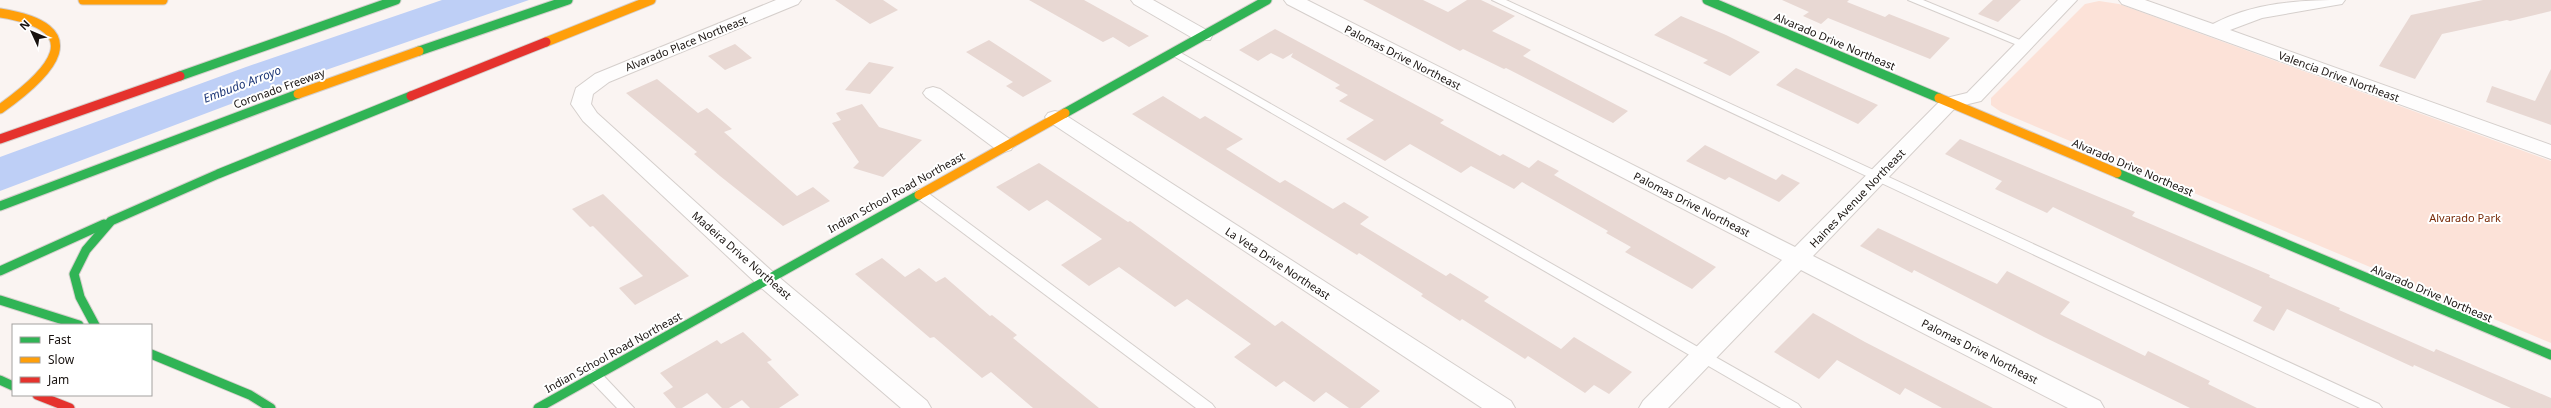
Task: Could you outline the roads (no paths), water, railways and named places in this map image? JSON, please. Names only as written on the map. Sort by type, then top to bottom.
[{"type":"main road","points":[[83,0],[163,0]]},
{"type":"main road","points":[[0,139],[396,0]]},
{"type":"main road","name":"Coronado Freeway","points":[[0,206],[308,90],[568,0]]},
{"type":"main road","points":[[0,271],[218,174],[651,0]]},
{"type":"main road","name":"Indian School Road Northeast","points":[[538,408],[1004,145],[1267,0]]},
{"type":"main road","name":"Alvarado Drive Northeast","points":[[1707,0],[2551,355]]},
{"type":"main road","points":[[0,13],[28,18],[50,29],[57,45],[51,66],[27,90],[0,109]]},
{"type":"main road","points":[[94,324],[80,297],[74,274],[86,250],[111,221]]},
{"type":"main road","points":[[0,300],[76,324]]},
{"type":"main road","points":[[152,354],[250,395],[271,408]]},
{"type":"main road","points":[[0,380],[12,386]]},
{"type":"main road","points":[[40,396],[70,408]]},
{"type":"street","name":"Alvarado Place Northeast","points":[[583,92],[602,78],[653,55],[792,0]]},
{"type":"street","points":[[1140,0],[1202,36]]},
{"type":"street","name":"Palomas Drive Northeast","points":[[1293,0],[2091,408]]},
{"type":"street","points":[[1949,103],[1974,97],[2068,0]]},
{"type":"street","name":"Valencia Drive Northeast","points":[[2128,0],[2551,152]]},
{"type":"street","points":[[2215,31],[2227,24],[2244,18],[2336,0]]},
{"type":"street","name":"Madeira Drive Northeast","points":[[583,92],[581,104],[590,117],[766,279],[918,408]]},
{"type":"street","points":[[933,93],[1004,145]]},
{"type":"street","name":"Haines Avenue Northeast","points":[[1652,408],[1949,103]]},
{"type":"street","name":"La Veta Drive Northeast","points":[[1055,117],[1502,408]]},
{"type":"lane","points":[[1497,0],[2374,408]]},
{"type":"lane","points":[[1913,0],[2026,45]]},
{"type":"lane","points":[[1174,52],[1792,408]]},
{"type":"lane","points":[[919,193],[1207,408]]},
{"type":"lane","points":[[595,376],[626,408]]},
{"type":"water","name":"Embudo Arroyo","points":[[442,0],[529,0],[265,91],[0,191],[0,157],[246,67]]},
{"type":"park label","name":"Alvarado Park","points":[[2465,217]]}]
